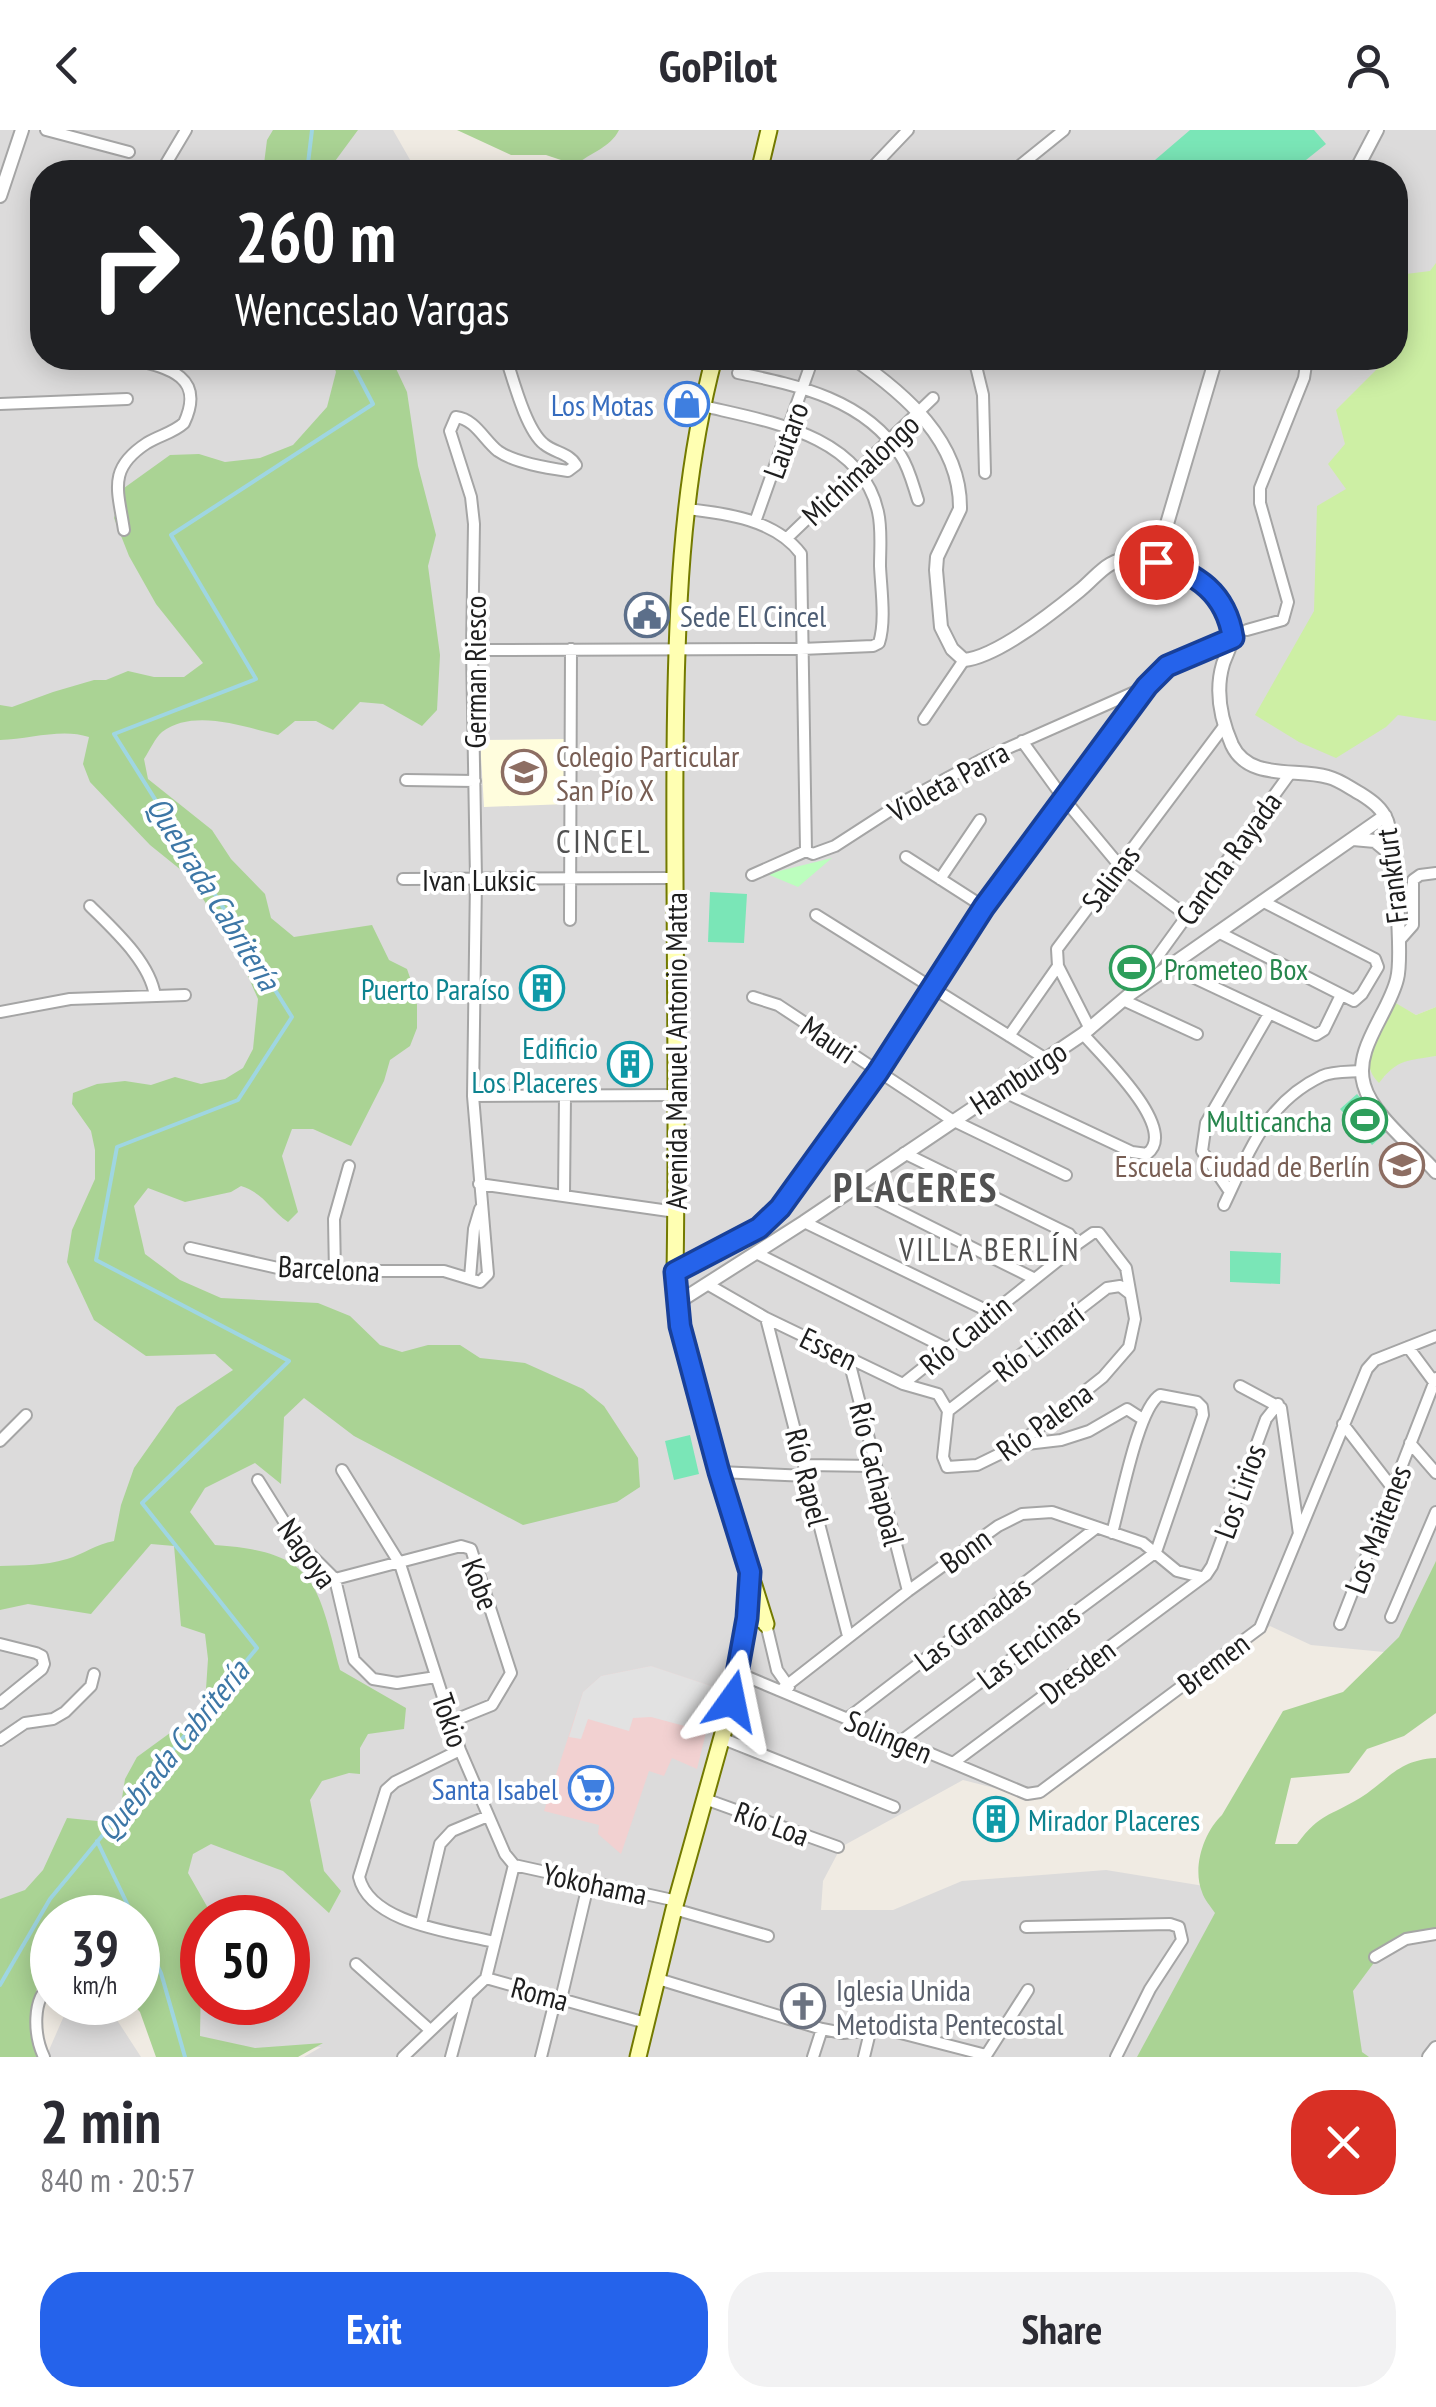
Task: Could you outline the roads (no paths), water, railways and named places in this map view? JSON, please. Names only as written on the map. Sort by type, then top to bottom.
[{"type":"main road","points":[[762,160],[770,130]]},
{"type":"main road","name":"Avenida Manuel Antonio Matta","points":[[638,2057],[738,1673],[750,1572],[719,1472],[676,1303],[675,1272],[677,650],[686,508],[711,370]]},
{"type":"main road","points":[[750,1572],[766,1624]]},
{"type":"street","points":[[0,196],[6,158],[22,130]]},
{"type":"street","points":[[46,130],[129,152]]},
{"type":"street","points":[[169,160],[186,130]]},
{"type":"street","points":[[879,160],[908,130]]},
{"type":"street","points":[[1027,160],[1064,130]]},
{"type":"street","points":[[1361,160],[1377,130]]},
{"type":"street","points":[[124,530],[118,475],[142,446],[184,423],[189,399],[186,382],[169,370]]},
{"type":"street","name":"German Riesco","points":[[481,1208],[474,1229],[470,1278],[480,1282],[488,1274],[473,1096],[474,511],[450,432],[453,419],[460,416],[468,420],[507,456],[559,470],[574,470],[576,465],[574,460],[542,443],[533,430],[510,370]]},
{"type":"street","name":"Lautaro","points":[[755,522],[810,370]]},
{"type":"street","points":[[868,370],[920,413],[940,436],[960,501],[958,516],[936,558],[941,627],[952,649],[964,660],[978,659],[1000,648],[1079,592],[1116,560],[1181,568],[1207,585],[1230,618],[1233,638],[1218,690],[1225,725]]},
{"type":"street","points":[[977,370],[983,395],[985,473]]},
{"type":"street","points":[[1156,562],[1212,370]]},
{"type":"street","points":[[1247,630],[1282,620],[1288,612],[1260,503],[1260,488],[1305,370]]},
{"type":"street","points":[[738,373],[805,386],[850,409],[890,441],[905,463],[918,500]]},
{"type":"street","name":"Michimalongo","points":[[787,540],[933,398]]},
{"type":"street","points":[[0,404],[127,399]]},
{"type":"street","points":[[472,650],[801,650],[879,643],[879,517],[857,471],[834,450],[790,426],[703,406]]},
{"type":"street","points":[[686,508],[755,522],[787,540],[803,560],[806,851]]},
{"type":"street","points":[[675,1272],[737,1242],[772,1218],[878,1072],[984,907],[1147,686],[1167,666],[1233,638]]},
{"type":"street","points":[[570,920],[571,650]]},
{"type":"street","points":[[924,719],[964,660]]},
{"type":"street","name":"Violeta Parra","points":[[752,875],[806,851],[820,853],[836,846],[904,802],[1022,741],[1147,686]]},
{"type":"street","name":"Frankfurt","points":[[1225,725],[1232,744],[1246,762],[1258,768],[1336,780],[1368,798],[1385,816],[1393,856],[1398,979],[1365,1050],[1361,1071]]},
{"type":"street","name":"Salinas","points":[[1010,1036],[1058,966],[1057,950],[1225,725]]},
{"type":"street","points":[[1022,741],[1119,866],[1186,915]]},
{"type":"street","name":"Cancha Rayada","points":[[1127,997],[1292,772]]},
{"type":"street","points":[[406,780],[475,781]]},
{"type":"street","name":"Hamburgo","points":[[676,1303],[804,1222],[1086,1032],[1169,966],[1385,816]]},
{"type":"street","points":[[940,879],[980,820]]},
{"type":"street","points":[[1350,839],[1376,842],[1393,856]]},
{"type":"street","points":[[906,857],[984,907]]},
{"type":"street","points":[[1398,942],[1412,925],[1413,880],[1420,875],[1436,874]]},
{"type":"street","name":"Ivan Luksic","points":[[404,879],[674,878]]},
{"type":"street","points":[[1218,932],[1341,995],[1358,998],[1378,967],[1377,961],[1262,901]]},
{"type":"street","points":[[90,906],[113,928],[152,980],[155,996]]},
{"type":"street","points":[[816,914],[1046,1059]]},
{"type":"street","points":[[1000,1090],[1132,1152],[1147,1154],[1154,1149],[1157,1140],[1153,1124],[1133,1090],[1086,1032],[1058,966]]},
{"type":"street","points":[[1169,966],[1319,1035],[1341,995]]},
{"type":"street","points":[[0,1012],[70,999],[184,995]]},
{"type":"street","points":[[1127,997],[1197,1034]]},
{"type":"street","name":"Mauri","points":[[753,998],[778,1005],[952,1120],[1066,1175]]},
{"type":"street","points":[[1241,1016],[1246,1003]]},
{"type":"street","points":[[1230,1192],[1202,1152],[1206,1123],[1269,1014]]},
{"type":"street","points":[[1224,1206],[1262,1124],[1288,1098],[1325,1075],[1361,1071],[1367,1093],[1378,1109],[1436,1172]]},
{"type":"street","points":[[473,1096],[677,1094]]},
{"type":"street","points":[[564,1194],[565,1096]]},
{"type":"street","points":[[904,1153],[1070,1234],[1075,1246]]},
{"type":"street","points":[[335,1273],[334,1219],[349,1166]]},
{"type":"street","points":[[479,1184],[676,1212]]},
{"type":"street","points":[[854,1188],[1035,1278]]},
{"type":"street","points":[[804,1222],[992,1312]]},
{"type":"street","name":"Río Palena","points":[[948,1411],[943,1457],[948,1467],[977,1465],[1016,1446],[1103,1377],[1129,1347],[1135,1319],[1123,1262],[1099,1233],[1075,1246]]},
{"type":"street","name":"Río Cautin","points":[[903,1384],[1075,1246]]},
{"type":"street","name":"Barcelona","points":[[190,1248],[291,1271],[444,1271],[470,1278]]},
{"type":"street","points":[[756,1253],[946,1348]]},
{"type":"street","name":"Essen","points":[[707,1284],[766,1318],[903,1384],[938,1394],[948,1411]]},
{"type":"street","name":"Río Limarí","points":[[948,1411],[1107,1288],[1120,1286],[1129,1294]]},
{"type":"street","name":"Río Rapel","points":[[766,1318],[848,1636]]},
{"type":"street","name":"Bremen","points":[[1040,1792],[1260,1628],[1366,1368],[1375,1360],[1436,1336]]},
{"type":"street","points":[[1408,1346],[1435,1380]]},
{"type":"street","name":"Río Cachapoal","points":[[848,1357],[908,1591]]},
{"type":"street","name":"Los Maitenes","points":[[1340,1624],[1435,1380]]},
{"type":"street","points":[[1240,1386],[1278,1404],[1300,1535]]},
{"type":"street","points":[[1112,1532],[1141,1418],[1152,1400],[1160,1394],[1196,1402],[1203,1415],[1159,1557]]},
{"type":"street","name":"Los Lirios","points":[[1200,1578],[1212,1566],[1266,1419],[1278,1404]]},
{"type":"street","points":[[1016,1446],[1089,1431],[1128,1409],[1141,1418]]},
{"type":"street","points":[[0,1440],[26,1414]]},
{"type":"street","points":[[1344,1424],[1394,1490]]},
{"type":"street","points":[[1410,1443],[1436,1473]]},
{"type":"street","points":[[719,1472],[874,1466]]},
{"type":"street","name":"Tokio","points":[[342,1470],[400,1564],[460,1750],[505,1854],[514,1865]]},
{"type":"street","name":"Nagoya","points":[[258,1480],[294,1539],[335,1579],[354,1660],[373,1678],[397,1682],[436,1677]]},
{"type":"street","name":"Bonn","points":[[784,1687],[908,1591],[998,1526],[1022,1514],[1052,1512],[1143,1542],[1185,1590]]},
{"type":"street","points":[[1390,1617],[1436,1512]]},
{"type":"street","name":"Las Granadas","points":[[848,1718],[1096,1528]]},
{"type":"street","name":"Kobe","points":[[335,1579],[469,1547],[510,1666],[510,1678],[492,1705],[450,1722]]},
{"type":"street","name":"Bonn","points":[[1159,1557],[1188,1576],[1200,1578]]},
{"type":"street","name":"Las Encinas","points":[[901,1740],[1159,1557]]},
{"type":"street","name":"Dresden","points":[[954,1763],[1200,1578]]},
{"type":"street","points":[[747,1618],[766,1624],[784,1687]]},
{"type":"street","points":[[0,1644],[36,1653],[44,1660],[44,1667],[0,1702]]},
{"type":"street","points":[[760,1681],[778,1670]]},
{"type":"street","points":[[738,1673],[784,1687]]},
{"type":"street","points":[[0,1740],[25,1723],[53,1720],[65,1712],[91,1686],[94,1674]]},
{"type":"street","name":"Solingen","points":[[784,1687],[795,1696],[1027,1794],[1040,1792]]},
{"type":"street","points":[[722,1738],[894,1807]]},
{"type":"street","points":[[460,1750],[394,1782],[386,1790],[359,1877],[362,1889],[388,1913],[494,1942]]},
{"type":"street","name":"Río Loa","points":[[705,1799],[838,1847]]},
{"type":"street","points":[[421,1924],[440,1844],[452,1831],[488,1816]]},
{"type":"street","points":[[486,1978],[514,1865]]},
{"type":"street","name":"Yokohama","points":[[514,1865],[676,1905],[768,1936]]},
{"type":"street","points":[[541,2057],[589,1881]]},
{"type":"street","points":[[1026,1927],[1180,1927],[1182,1940],[1150,1988],[1116,2057]]},
{"type":"street","points":[[1375,1957],[1406,1939],[1436,1934]]},
{"type":"street","points":[[356,1964],[430,2030]]},
{"type":"street","name":"Roma","points":[[403,2057],[486,1978],[646,2023]]},
{"type":"street","points":[[658,1979],[822,2029],[843,2033],[885,2029],[986,2056],[1028,1990]]},
{"type":"street","points":[[450,2057],[468,1997]]},
{"type":"street","points":[[38,2025],[44,2057]]},
{"type":"street","points":[[864,2057],[871,2028]]},
{"type":"street","points":[[813,2057],[822,2029]]},
{"type":"street","points":[[1429,2057],[1436,2048]]},
{"type":"waterway","name":"Quebrada Cabritería","points":[[308,160],[312,130]]},
{"type":"waterway","name":"Quebrada Cabritería","points":[[0,1985],[50,1899],[257,1648],[142,1503],[289,1361],[96,1260],[117,1147],[238,1100],[292,1017],[114,734],[256,679],[171,535],[373,404],[355,370]]},
{"type":"waterway","points":[[97,1841],[123,1895]]},
{"type":"waterway","points":[[160,1971],[185,2057]]},
{"type":"place","name":"Los Motas","points":[[687,404]]},
{"type":"place","name":"Sede El Cincel","points":[[647,615]]},
{"type":"place","name":"Colegio Particular San Pío X","points":[[524,772]]},
{"type":"place","name":"Prometeo Box","points":[[1132,968]]},
{"type":"place","name":"Puerto Paraíso","points":[[542,988]]},
{"type":"place","name":"Edificio Los Placeres","points":[[630,1064]]},
{"type":"place","name":"Multicancha","points":[[1365,1120]]},
{"type":"place","name":"Escuela Ciudad de Berlín","points":[[1402,1165]]},
{"type":"place","name":"Santa Isabel","points":[[591,1788]]},
{"type":"place","name":"Mirador Placeres","points":[[996,1819]]},
{"type":"place","name":"Iglesia Unida Metodista Pentecostal","points":[[803,2006]]},
{"type":"district","name":"CINCEL","points":[[604,841]]},
{"type":"district","name":"PLACERES","points":[[916,1187]]},
{"type":"district","name":"VILLA BERLÍN","points":[[990,1249]]}]
